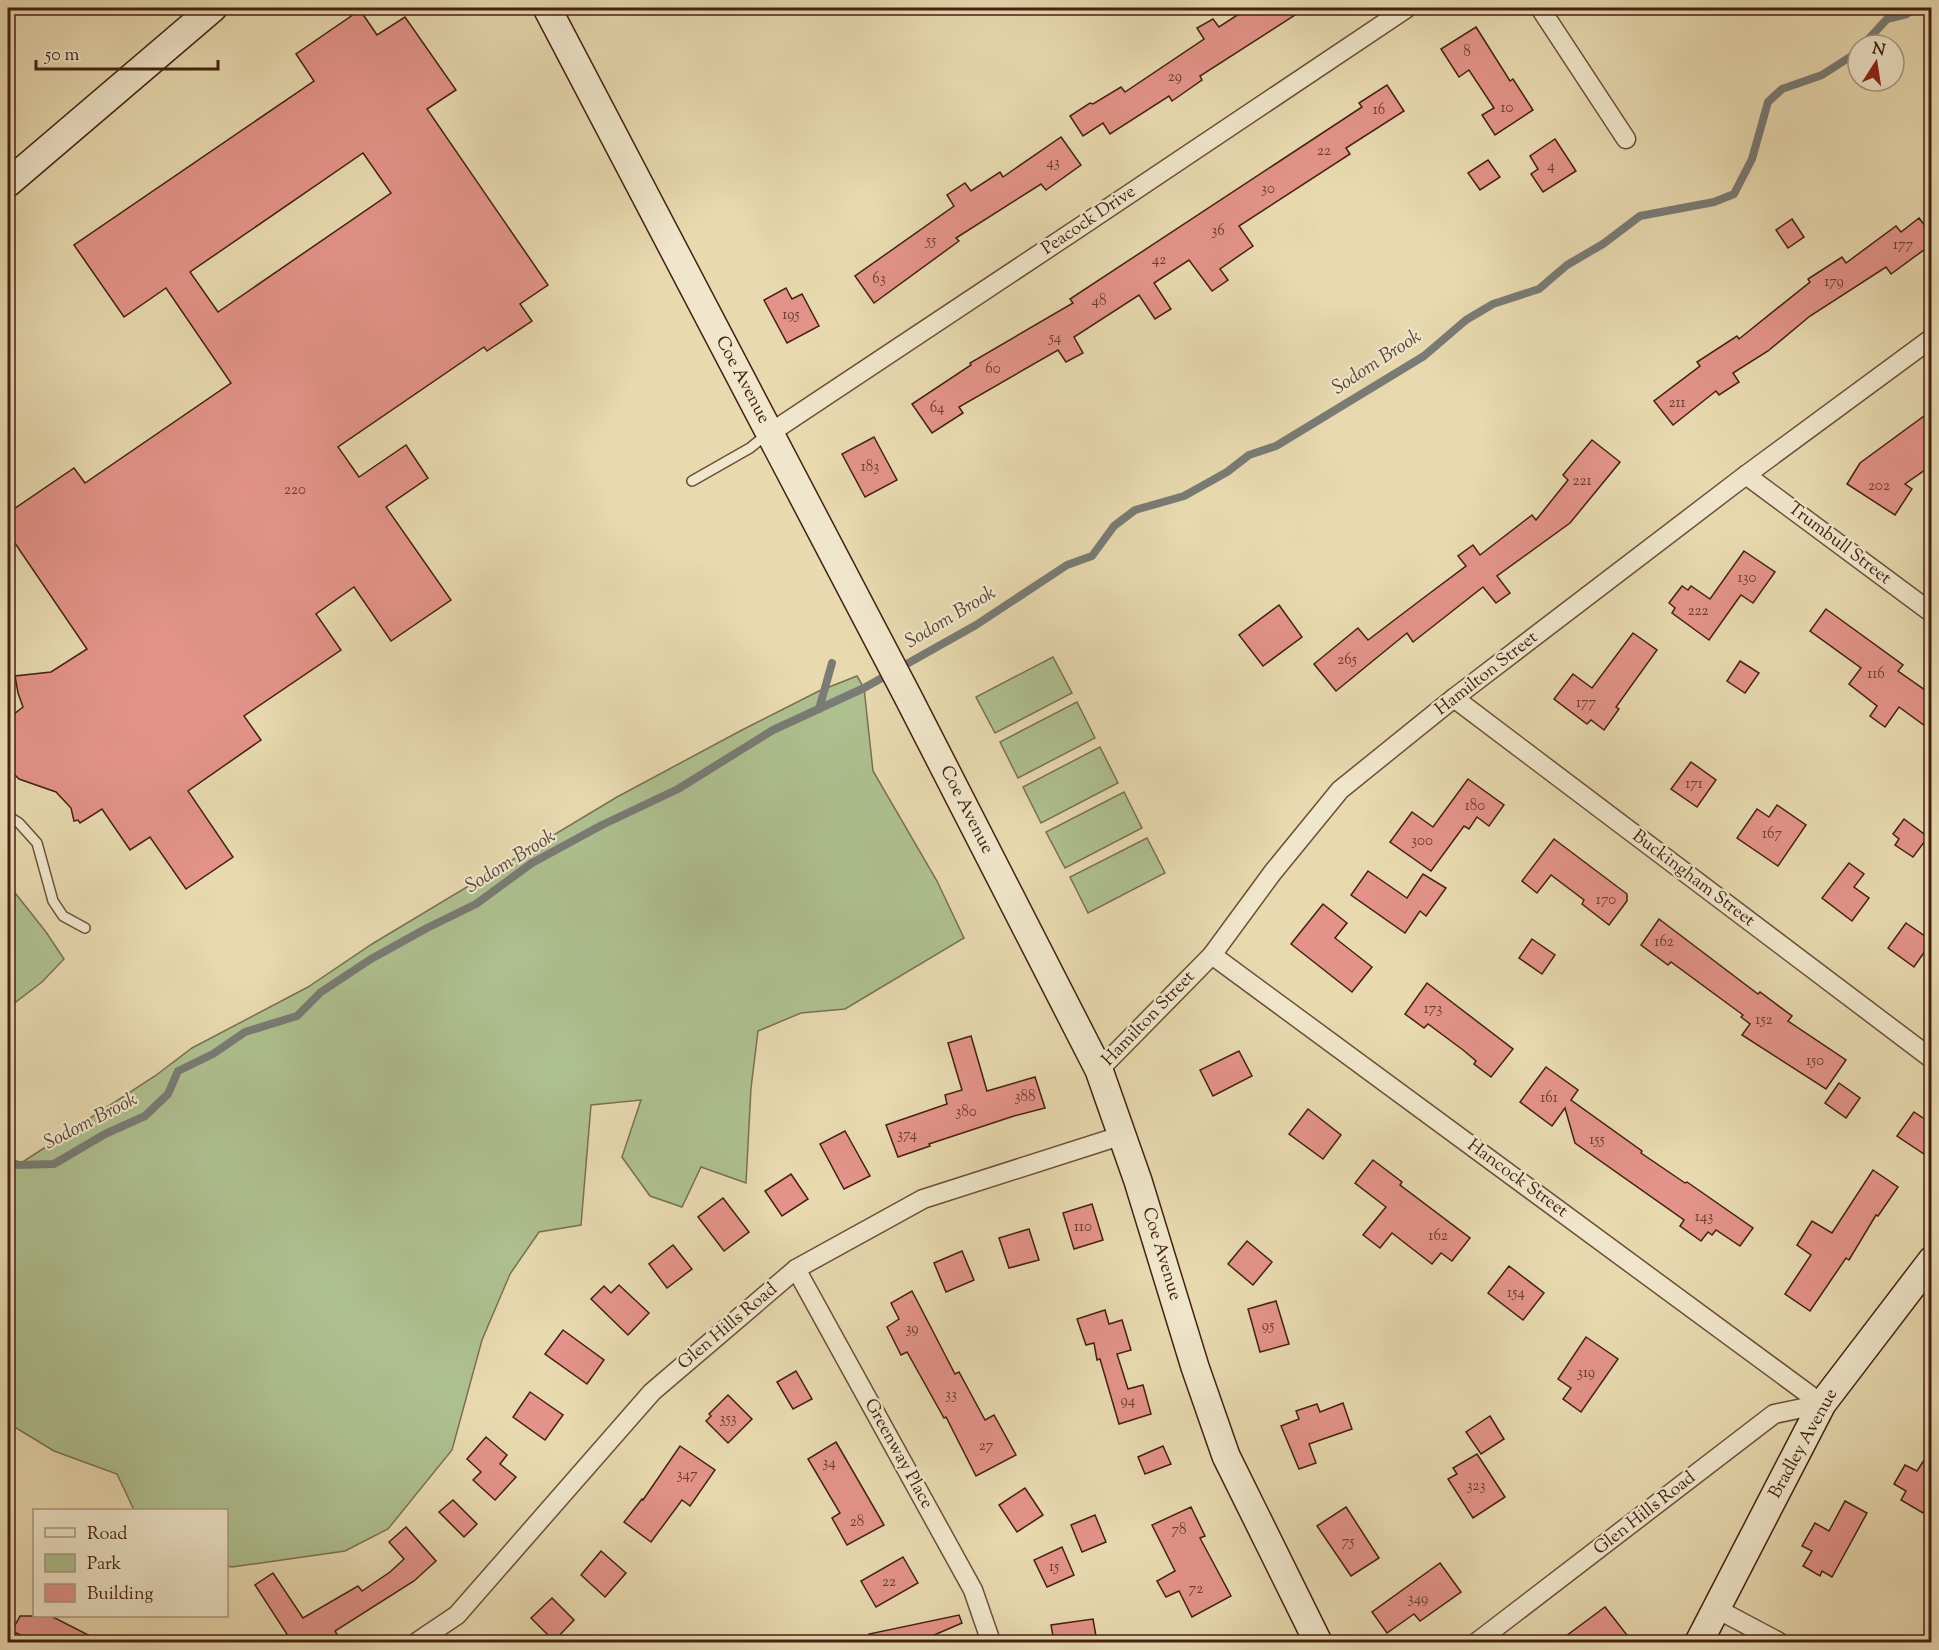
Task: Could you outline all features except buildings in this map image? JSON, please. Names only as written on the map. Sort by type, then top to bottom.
[{"type":"street","points":[[8,183],[213,8]]},
{"type":"street","name":"Coe Avenue","points":[[547,8],[907,695],[1099,1070],[1123,1135],[1195,1367],[1226,1456],[1317,1642]]},
{"type":"street","name":"Peacock Drive","points":[[770,433],[1407,8]]},
{"type":"street","points":[[1540,8],[1626,139]]},
{"type":"street","name":"Hamilton Street","points":[[1099,1070],[1212,955],[1273,872],[1340,790],[1454,698],[1746,475],[1932,338]]},
{"type":"street","name":"Trumbull Street","points":[[1746,475],[1932,613]]},
{"type":"street","name":"Buckingham Street","points":[[1454,698],[1932,1059]]},
{"type":"street","name":"Hancock Street","points":[[1212,955],[1822,1404]]},
{"type":"street","name":"Glen Hills Road","points":[[417,1642],[457,1615],[652,1392],[796,1269],[923,1199],[1123,1135]]},
{"type":"street","name":"Bradley Avenue","points":[[1699,1642],[1822,1404],[1932,1260]]},
{"type":"street","name":"Greenway Place","points":[[796,1269],[973,1590],[991,1642]]},
{"type":"street","name":"Glen Hills Road","points":[[1477,1642],[1774,1414],[1822,1404]]},
{"type":"street","points":[[1717,1609],[1779,1642]]},
{"type":"lane","points":[[692,481],[750,448],[770,433]]},
{"type":"lane","points":[[8,816],[19,823],[37,843],[53,901],[63,916],[84,928]]},
{"type":"green space","points":[[1053,657],[1072,693],[995,733],[976,697]]},
{"type":"green space","points":[[857,676],[864,688],[873,771],[937,881],[964,938],[845,1009],[801,1013],[758,1031],[751,1088],[746,1183],[701,1167],[682,1207],[650,1196],[622,1157],[641,1100],[591,1105],[581,1225],[539,1232],[510,1274],[482,1340],[452,1450],[388,1529],[345,1551],[228,1566],[228,1509],[134,1509],[117,1474],[54,1451],[8,1423],[8,1170],[155,1076],[192,1048],[308,987],[372,944],[617,797],[819,691]]},
{"type":"green space","points":[[1077,702],[1095,738],[1018,778],[1000,742]]},
{"type":"green space","points":[[1100,747],[1118,783],[1041,823],[1023,787]]},
{"type":"green space","points":[[1124,792],[1142,828],[1065,868],[1046,832]]},
{"type":"green space","points":[[1147,838],[1165,873],[1088,913],[1070,877]]},
{"type":"green space","points":[[8,884],[64,959],[42,982],[8,1008]]},
{"type":"waterway","name":"Sodom Brook","points":[[1874,33],[1887,19],[1907,14],[1914,8]]},
{"type":"waterway","name":"Sodom Brook","points":[[8,1160],[18,1165],[54,1164],[105,1134],[145,1116],[168,1094],[178,1071],[213,1054],[245,1032],[297,1016],[321,992],[371,959],[476,904],[532,863],[602,825],[678,789],[773,730],[864,688],[976,625],[1067,565],[1092,556],[1114,526],[1135,510],[1184,496],[1227,472],[1249,455],[1276,446],[1424,356],[1466,320],[1493,304],[1539,289],[1567,265],[1603,244],[1640,216],[1714,202],[1734,194],[1752,159],[1768,102],[1782,89],[1822,75],[1846,60]]},
{"type":"waterway","points":[[819,709],[832,663]]}]
